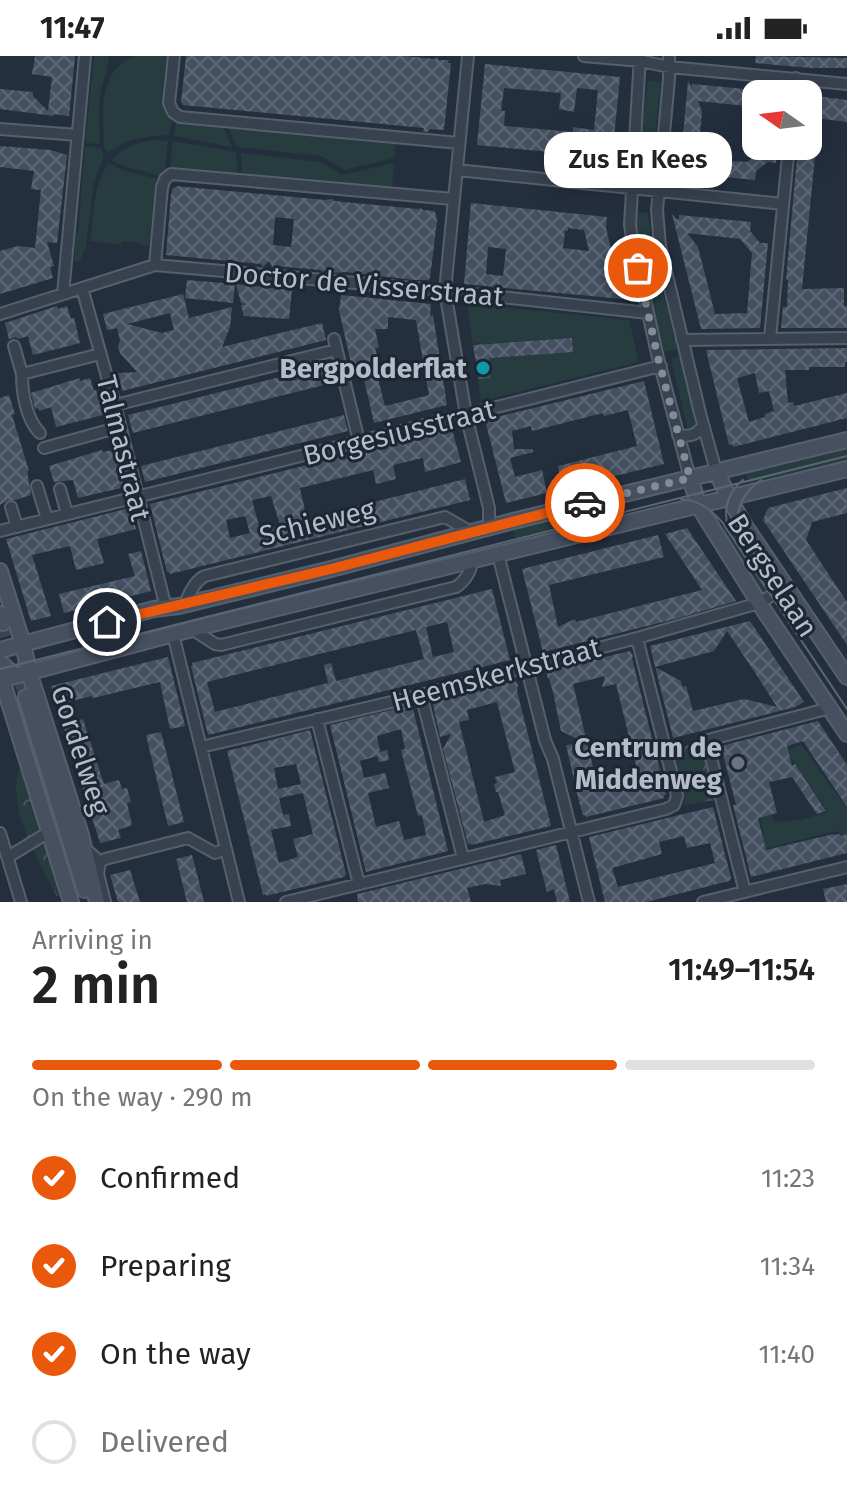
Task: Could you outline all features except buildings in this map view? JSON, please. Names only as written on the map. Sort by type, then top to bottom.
[{"type":"main road","name":"Schieweg","points":[[0,650],[164,602],[188,604],[468,534],[488,521],[690,478],[847,440]]},
{"type":"main road","points":[[11,677],[173,634],[201,632],[471,560],[500,561],[847,469]]},
{"type":"main road","name":"Bergselaan","points":[[716,471],[729,498],[847,677]]},
{"type":"main road","name":"Bergselaan","points":[[690,478],[699,506],[759,603],[847,734]]},
{"type":"main road","name":"Gordelweg","points":[[0,571],[23,644],[11,677],[49,832],[71,902]]},
{"type":"main road","name":"Gordelweg","points":[[0,662],[11,677],[85,852],[97,902]]},
{"type":"main road","name":"Gordelweg","points":[[81,902],[22,699],[89,902]]},
{"type":"street","points":[[63,294],[85,56]]},
{"type":"street","points":[[174,56],[169,101],[175,114],[185,118],[459,143]]},
{"type":"street","points":[[468,56],[445,291],[466,415],[489,508],[488,521]]},
{"type":"street","points":[[584,56],[669,62],[847,84]]},
{"type":"street","name":"Bergselaan","points":[[640,59],[630,225],[648,313],[690,478]]},
{"type":"street","name":"Bergselaan","points":[[669,62],[657,210],[660,246],[716,471]]},
{"type":"street","points":[[0,129],[78,135]]},
{"type":"street","points":[[770,338],[788,160]]},
{"type":"street","points":[[457,170],[783,204]]},
{"type":"street","points":[[155,265],[162,187],[171,174],[453,199]]},
{"type":"street","name":"Doctor de Visserstraat","points":[[0,314],[155,265],[648,313]]},
{"type":"street","name":"Talmastraat","points":[[82,288],[164,602]]},
{"type":"street","points":[[682,340],[847,338]]},
{"type":"street","points":[[115,405],[335,344],[359,441]]},
{"type":"street","points":[[14,346],[22,374],[22,390],[33,426],[40,433]]},
{"type":"street","points":[[22,374],[100,354]]},
{"type":"street","name":"Borgesiusstraat","points":[[0,531],[661,366]]},
{"type":"street","points":[[678,435],[698,433],[703,426]]},
{"type":"street","points":[[44,448],[120,427]]},
{"type":"street","points":[[37,486],[47,519]]},
{"type":"street","points":[[60,489],[67,514]]},
{"type":"street","points":[[11,507],[17,527]]},
{"type":"street","name":"Schieweg","points":[[188,604],[189,595],[205,576],[445,517],[466,529],[468,534]]},
{"type":"street","points":[[201,632],[215,644],[221,645],[456,587],[469,571],[471,560]]},
{"type":"street","points":[[500,561],[589,902]]},
{"type":"street","name":"Heemskerkstraat","points":[[201,747],[421,695],[637,638],[759,603],[786,587]]},
{"type":"street","points":[[173,634],[239,902]]},
{"type":"street","points":[[286,902],[666,809],[675,803],[676,791],[670,762],[637,638]]},
{"type":"street","points":[[421,695],[463,858]]},
{"type":"street","points":[[745,892],[708,740],[830,708]]},
{"type":"street","points":[[317,719],[359,884]]},
{"type":"street","points":[[8,857],[49,832]]},
{"type":"street","points":[[0,833],[21,902]]},
{"type":"street","points":[[105,902],[98,871],[100,862],[105,859],[188,838],[215,853],[226,849]]},
{"type":"street","name":"Gordelweg","points":[[85,852],[100,862]]},
{"type":"street","points":[[703,902],[847,867]]},
{"type":"green space","points":[[94,56],[109,56],[99,102],[100,144],[85,143]]},
{"type":"green space","points":[[135,56],[167,56],[163,99],[172,121],[169,135],[131,140],[108,152],[104,148],[103,121],[108,83],[122,63]]},
{"type":"green space","points":[[648,80],[661,82],[650,179],[637,178]]},
{"type":"green space","points":[[176,122],[224,128],[232,147],[174,136]]},
{"type":"green space","points":[[228,128],[396,144],[394,158],[344,170],[322,156],[237,147]]},
{"type":"green space","points":[[153,140],[168,141],[165,169],[160,176],[111,160],[130,146]]},
{"type":"green space","points":[[173,141],[236,152],[238,174],[170,167]]},
{"type":"green space","points":[[85,146],[101,148],[104,156],[94,182],[86,246],[80,261],[74,261],[78,233]]},
{"type":"green space","points":[[241,153],[321,162],[342,175],[394,163],[392,189],[242,174]]},
{"type":"green space","points":[[109,163],[122,170],[158,179],[149,246],[122,241],[121,245],[90,241],[97,190]]},
{"type":"green space","points":[[635,212],[648,213],[652,246],[677,349],[664,352],[637,241]]},
{"type":"green space","points":[[467,304],[629,320],[639,362],[481,401],[473,348],[479,379],[490,378],[489,358],[573,352],[572,338],[480,342],[473,346]]},
{"type":"green space","points":[[679,357],[696,424],[690,428],[671,359]]},
{"type":"green space","points":[[847,447],[847,462],[749,486],[746,473]]},
{"type":"green space","points":[[576,512],[591,512],[594,522],[516,542],[513,528]]},
{"type":"green space","points":[[736,524],[775,584],[761,594],[717,527]]},
{"type":"green space","points":[[704,741],[703,750],[715,800],[682,805],[685,802],[672,753],[668,750]]},
{"type":"green space","points":[[801,744],[847,809],[847,835],[835,831],[759,850],[760,838],[764,834],[759,810],[765,797],[774,822],[801,820],[828,812],[792,759],[785,762],[784,752]]},
{"type":"green space","points":[[20,766],[63,894],[57,897],[20,816],[17,782]]},
{"type":"tunnel","points":[[3,623],[26,697]]},
{"type":"tram line","points":[[0,669],[847,456]]},
{"type":"tram line","points":[[728,529],[728,502],[733,490],[743,480]]},
{"type":"tram line","points":[[741,542],[739,508],[747,493],[761,480]]},
{"type":"tram line","points":[[681,499],[704,506],[722,522],[847,709]]},
{"type":"way so far","points":[[585,503],[690,478],[638,268]]},
{"type":"place","name":"Zus En Kees","points":[[638,268]]},
{"type":"place","name":"Bergpolderflat","points":[[483,368]]},
{"type":"place","name":"Centrum de Middenweg","points":[[738,763]]},
{"type":"route","points":[[107,622],[331,569],[585,503]]}]
